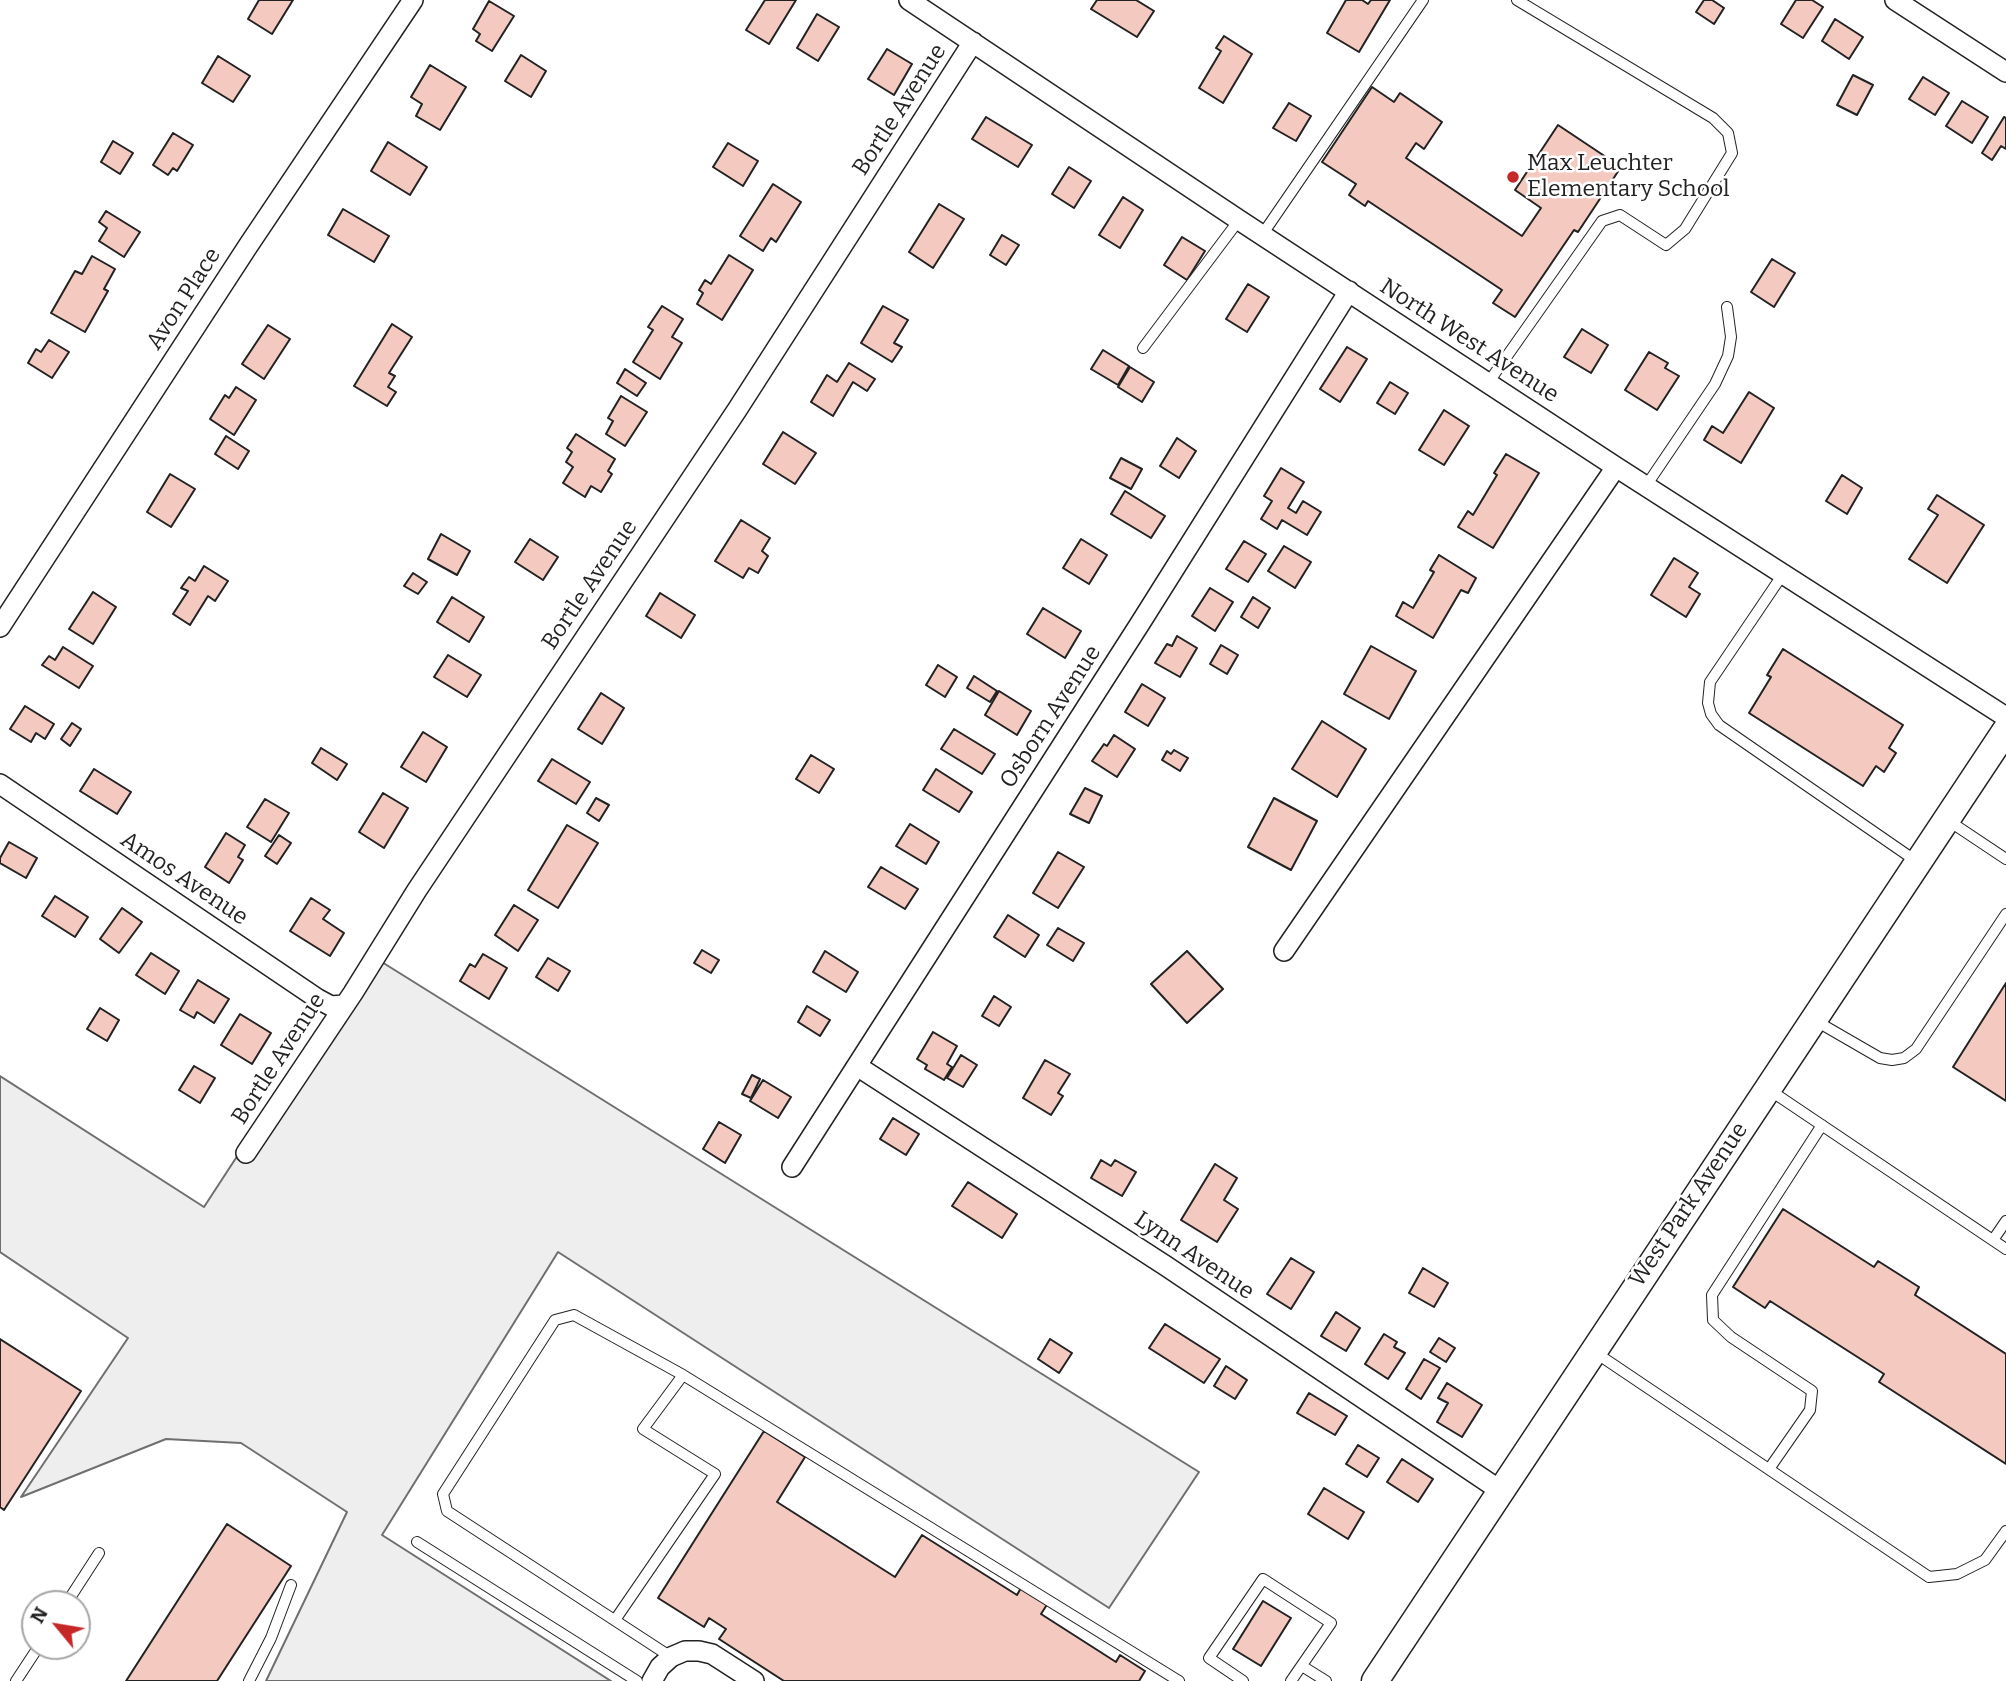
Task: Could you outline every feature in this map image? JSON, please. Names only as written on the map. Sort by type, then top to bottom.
[{"type":"main road","name":"West Park Avenue","points":[[1375,1681],[2006,730]]},
{"type":"street","name":"Avon Place","points":[[0,627],[248,246],[413,0]]},
{"type":"street","points":[[1895,0],[2006,72]]},
{"type":"street","name":"North West Avenue","points":[[916,2],[1238,220],[1615,467],[2006,717]]},
{"type":"street","name":"Bortle Avenue","points":[[246,1153],[552,685],[737,410],[973,42]]},
{"type":"street","name":"Osborn Avenue","points":[[792,1167],[1349,291]]},
{"type":"street","points":[[1284,951],[1615,467]]},
{"type":"street","name":"Amos Avenue","points":[[0,784],[318,999],[331,1006],[343,1004]]},
{"type":"street","name":"Lynn Avenue","points":[[857,1066],[1166,1266],[1501,1491]]},
{"type":"street","points":[[652,1681],[660,1667],[671,1657],[685,1651],[712,1654],[747,1679]]},
{"type":"lane","points":[[1262,235],[1423,0]]},
{"type":"lane","points":[[1488,383],[1602,221],[1620,215],[1666,245],[1685,229],[1732,153],[1728,133],[1713,118],[1517,0]]},
{"type":"lane","points":[[1143,348],[1238,220]]},
{"type":"lane","points":[[1646,486],[1714,384],[1728,356],[1731,337],[1727,307]]},
{"type":"lane","points":[[1783,574],[1710,682],[1711,714],[1719,725],[1917,862]]},
{"type":"lane","points":[[1945,819],[2006,859]]},
{"type":"lane","points":[[1813,1019],[1880,1058],[1904,1058],[1916,1049],[2006,914]]},
{"type":"lane","points":[[1767,1087],[2006,1249]]},
{"type":"lane","points":[[1769,1469],[1810,1410],[1812,1391],[1731,1337],[1713,1320],[1712,1295],[1822,1125]]},
{"type":"lane","points":[[1993,1240],[2006,1221]]},
{"type":"lane","points":[[671,1657],[447,1511],[443,1494],[555,1320],[574,1315],[682,1375],[1179,1681]]},
{"type":"lane","points":[[1593,1350],[1929,1577],[1956,1574],[1985,1560],[2006,1531]]},
{"type":"lane","points":[[615,1620],[715,1474],[643,1429],[682,1375]]},
{"type":"lane","points":[[417,1542],[637,1681]]},
{"type":"lane","points":[[75,1590],[99,1553]]},
{"type":"lane","points":[[1243,1681],[1209,1658],[1263,1579],[1331,1623],[1292,1681]]},
{"type":"lane","points":[[249,1681],[271,1638],[290,1585]]},
{"type":"lane","points":[[16,1681],[30,1660]]},
{"type":"lane","points":[[1301,1666],[1325,1681]]},
{"type":"shaded area","points":[[369,954],[1199,1472],[1109,1608],[558,1252],[382,1535],[611,1681],[266,1681],[347,1512],[241,1443],[166,1439],[21,1497],[128,1338],[0,1252],[0,1076],[204,1207]]},
{"type":"building","points":[[259,0],[293,0],[272,34],[248,19]]},
{"type":"building","points":[[765,0],[796,0],[769,44],[746,30]]},
{"type":"building","points":[[1097,0],[1136,0],[1154,11],[1137,37],[1091,9]]},
{"type":"building","points":[[1346,0],[1362,0],[1368,4],[1371,0],[1390,0],[1359,52],[1327,33]]},
{"type":"building","points":[[1704,0],[1712,0],[1724,8],[1714,24],[1696,12]]},
{"type":"building","points":[[1796,0],[1812,0],[1823,7],[1803,38],[1781,24]]},
{"type":"building","points":[[489,1],[514,16],[492,51],[476,41],[480,34],[473,29]]},
{"type":"building","points":[[817,14],[839,27],[818,61],[797,48]]},
{"type":"building","points":[[1835,19],[1863,37],[1849,59],[1822,41]]},
{"type":"building","points":[[1224,36],[1252,54],[1223,103],[1199,88],[1221,51],[1216,48]]},
{"type":"building","points":[[887,49],[912,64],[894,95],[868,79]]},
{"type":"building","points":[[521,55],[546,71],[531,97],[505,81]]},
{"type":"building","points":[[218,56],[250,76],[233,102],[202,83]]},
{"type":"building","points":[[430,65],[466,87],[440,130],[416,116],[422,104],[411,97]]},
{"type":"building","points":[[1853,75],[1873,85],[1857,115],[1837,105]]},
{"type":"building","points":[[1923,77],[1949,93],[1935,115],[1909,99]]},
{"type":"building","points":[[1372,87],[1394,102],[1400,93],[1442,122],[1424,149],[1416,143],[1406,158],[1522,236],[1541,208],[1515,190],[1558,125],[1621,167],[1578,232],[1574,230],[1515,317],[1493,303],[1502,290],[1368,201],[1365,206],[1349,195],[1356,184],[1322,162]]},
{"type":"building","points":[[1962,101],[1988,117],[1972,143],[1946,126]]},
{"type":"building","points":[[1289,103],[1311,116],[1296,141],[1273,128]]},
{"type":"building","points":[[986,117],[1032,145],[1018,167],[972,139]]},
{"type":"building","points":[[2004,117],[2006,149],[2001,146],[1992,160],[1982,153]]},
{"type":"building","points":[[173,133],[193,145],[177,171],[173,168],[168,175],[153,165]]},
{"type":"building","points":[[113,141],[133,153],[120,174],[101,162]]},
{"type":"building","points":[[388,142],[427,167],[410,195],[371,171]]},
{"type":"building","points":[[728,143],[758,161],[743,186],[713,167]]},
{"type":"building","points":[[1069,167],[1091,181],[1074,208],[1052,194]]},
{"type":"building","points":[[773,184],[801,202],[776,242],[771,238],[763,251],[740,236]]},
{"type":"building","points":[[1123,197],[1143,210],[1120,248],[1099,235]]},
{"type":"building","points":[[939,204],[964,219],[933,268],[909,252]]},
{"type":"building","points":[[343,209],[389,236],[374,262],[328,235]]},
{"type":"building","points":[[106,211],[140,232],[124,257],[99,241],[107,228],[99,222]]},
{"type":"building","points":[[1002,235],[1019,245],[1006,265],[990,255]]},
{"type":"building","points":[[1182,237],[1205,251],[1187,280],[1164,265]]},
{"type":"building","points":[[729,255],[753,270],[722,320],[697,304],[703,293],[699,290],[705,280],[711,284]]},
{"type":"building","points":[[92,256],[115,269],[104,289],[108,291],[85,332],[51,313],[75,271],[82,274]]},
{"type":"building","points":[[1772,259],[1795,273],[1774,307],[1751,292]]},
{"type":"building","points":[[1248,284],[1269,297],[1247,332],[1226,319]]},
{"type":"building","points":[[662,306],[683,319],[672,337],[682,343],[660,379],[633,362],[653,330],[648,327]]},
{"type":"building","points":[[883,306],[908,320],[894,343],[902,347],[892,362],[861,343]]},
{"type":"building","points":[[392,324],[412,337],[389,373],[395,376],[388,387],[396,392],[387,406],[354,386]]},
{"type":"building","points":[[268,325],[290,339],[264,379],[242,364]]},
{"type":"building","points":[[1582,329],[1608,345],[1591,373],[1564,357]]},
{"type":"building","points":[[49,340],[69,352],[52,378],[28,363],[36,349],[41,352]]},
{"type":"building","points":[[1347,347],[1367,359],[1340,402],[1320,389]]},
{"type":"building","points":[[1103,350],[1129,366],[1118,385],[1091,369]]},
{"type":"building","points":[[1649,352],[1668,363],[1665,368],[1679,376],[1657,410],[1625,390]]},
{"type":"building","points":[[849,363],[875,379],[867,391],[853,382],[833,416],[811,402],[827,375],[837,382]]},
{"type":"building","points":[[1130,367],[1154,382],[1142,402],[1118,387]]},
{"type":"building","points":[[625,369],[646,383],[637,396],[617,383]]},
{"type":"building","points":[[1390,382],[1408,393],[1395,414],[1377,403]]},
{"type":"building","points":[[236,387],[256,400],[234,435],[210,419],[225,395],[229,398]]},
{"type":"building","points":[[1749,392],[1774,408],[1741,463],[1704,440],[1712,426],[1723,433]]},
{"type":"building","points":[[621,396],[647,412],[625,446],[606,434],[613,421],[608,418]]},
{"type":"building","points":[[1444,410],[1469,426],[1444,465],[1419,450]]},
{"type":"building","points":[[783,432],[816,453],[795,484],[763,464]]},
{"type":"building","points":[[576,434],[615,459],[608,471],[612,474],[601,492],[591,486],[585,497],[563,483],[573,467],[566,462],[572,452],[567,448]]},
{"type":"building","points":[[226,436],[249,451],[238,469],[215,454]]},
{"type":"building","points":[[1177,438],[1196,451],[1179,478],[1160,466]]},
{"type":"building","points":[[1506,454],[1539,473],[1493,548],[1458,527],[1468,511],[1473,515]]},
{"type":"building","points":[[1121,458],[1142,469],[1131,489],[1110,478]]},
{"type":"building","points":[[1281,468],[1304,482],[1288,508],[1296,513],[1303,501],[1321,512],[1307,535],[1282,520],[1277,529],[1261,519],[1272,501],[1264,496]]},
{"type":"building","points":[[170,474],[195,489],[171,527],[147,512]]},
{"type":"building","points":[[1842,475],[1862,488],[1847,514],[1826,501]]},
{"type":"building","points":[[1125,491],[1165,516],[1151,538],[1111,514]]},
{"type":"building","points":[[1937,495],[1984,525],[1947,583],[1909,559],[1938,515],[1928,509]]},
{"type":"building","points":[[741,520],[770,538],[762,551],[768,556],[758,573],[749,568],[743,578],[715,561]]},
{"type":"building","points":[[441,534],[470,551],[457,575],[428,559]]},
{"type":"building","points":[[530,539],[558,557],[543,580],[515,562]]},
{"type":"building","points":[[1081,539],[1107,555],[1089,584],[1063,568]]},
{"type":"building","points":[[1244,541],[1266,554],[1248,582],[1226,569]]},
{"type":"building","points":[[1284,546],[1311,562],[1295,588],[1268,571]]},
{"type":"building","points":[[1439,555],[1476,578],[1468,593],[1461,590],[1433,638],[1396,616],[1403,602],[1413,608],[1434,572],[1430,570]]},
{"type":"building","points":[[1674,558],[1698,573],[1689,587],[1700,594],[1686,617],[1651,595]]},
{"type":"building","points":[[204,566],[228,581],[215,601],[208,596],[190,625],[173,614],[188,591],[181,588],[189,577],[195,581]]},
{"type":"building","points":[[413,573],[427,582],[418,594],[404,586]]},
{"type":"building","points":[[1210,588],[1233,602],[1215,631],[1192,616]]},
{"type":"building","points":[[93,592],[116,607],[93,644],[69,629]]},
{"type":"building","points":[[660,593],[695,615],[681,638],[646,616]]},
{"type":"building","points":[[452,597],[484,617],[469,642],[437,622]]},
{"type":"building","points":[[1253,597],[1270,608],[1258,628],[1241,617]]},
{"type":"building","points":[[1043,608],[1081,631],[1065,658],[1027,634]]},
{"type":"building","points":[[1177,636],[1197,648],[1180,677],[1155,663],[1167,644],[1172,646]]},
{"type":"building","points":[[1221,645],[1238,655],[1227,674],[1210,664]]},
{"type":"building","points":[[1371,646],[1416,671],[1389,719],[1344,694]]},
{"type":"building","points":[[63,647],[93,666],[79,688],[42,665],[49,656],[55,660]]},
{"type":"building","points":[[1783,649],[1903,725],[1889,748],[1896,753],[1884,772],[1876,766],[1863,786],[1749,713],[1771,677],[1767,675]]},
{"type":"building","points":[[448,655],[481,675],[467,697],[434,677]]},
{"type":"building","points":[[938,665],[957,677],[945,697],[926,685]]},
{"type":"building","points":[[974,676],[997,691],[990,702],[967,688]]},
{"type":"building","points":[[1142,684],[1165,698],[1148,726],[1125,712]]},
{"type":"building","points":[[999,691],[1031,711],[1017,735],[985,715]]},
{"type":"building","points":[[601,693],[624,708],[602,744],[578,729]]},
{"type":"building","points":[[25,706],[54,724],[45,739],[36,733],[31,742],[10,729]]},
{"type":"building","points":[[1322,721],[1366,749],[1337,797],[1292,769]]},
{"type":"building","points":[[72,723],[81,729],[70,746],[61,739]]},
{"type":"building","points":[[954,729],[995,754],[982,774],[941,749]]},
{"type":"building","points":[[423,732],[447,747],[426,782],[401,767]]},
{"type":"building","points":[[1114,735],[1135,749],[1117,777],[1092,761]]},
{"type":"building","points":[[321,748],[347,764],[337,780],[312,763]]},
{"type":"building","points":[[1174,750],[1188,758],[1180,771],[1162,760],[1167,751],[1171,754]]},
{"type":"building","points":[[811,755],[834,769],[819,793],[796,779]]},
{"type":"building","points":[[552,759],[590,782],[576,804],[538,781]]},
{"type":"building","points":[[94,769],[131,792],[117,814],[80,791]]},
{"type":"building","points":[[936,769],[972,792],[959,812],[923,790]]},
{"type":"building","points":[[1085,788],[1102,796],[1089,823],[1070,814]]},
{"type":"building","points":[[383,793],[408,808],[384,848],[359,832]]},
{"type":"building","points":[[596,798],[609,805],[599,821],[587,813]]},
{"type":"building","points":[[1274,798],[1317,821],[1291,870],[1248,847]]},
{"type":"building","points":[[265,799],[289,813],[271,842],[247,827]]},
{"type":"building","points":[[910,824],[939,842],[926,864],[896,846]]},
{"type":"building","points":[[567,825],[598,843],[558,908],[528,890]]},
{"type":"building","points":[[226,833],[245,845],[238,857],[243,860],[229,883],[205,867]]},
{"type":"building","points":[[279,835],[291,843],[277,864],[265,856]]},
{"type":"building","points":[[9,842],[37,858],[26,878],[0,863]]},
{"type":"building","points":[[1058,852],[1084,867],[1058,908],[1033,893]]},
{"type":"building","points":[[881,867],[918,889],[905,909],[868,887]]},
{"type":"building","points":[[55,896],[88,917],[75,937],[42,916]]},
{"type":"building","points":[[311,898],[330,910],[323,919],[344,933],[330,956],[290,931]]},
{"type":"building","points":[[514,905],[538,920],[518,951],[495,935]]},
{"type":"building","points":[[122,908],[142,922],[119,953],[100,939]]},
{"type":"building","points":[[1008,915],[1039,935],[1025,957],[994,937]]},
{"type":"building","points":[[1058,928],[1084,943],[1073,961],[1047,945]]},
{"type":"building","points":[[702,950],[719,960],[711,973],[694,963]]},
{"type":"building","points":[[825,951],[858,972],[846,992],[813,972]]},
{"type":"building","points":[[1187,951],[1223,989],[1187,1023],[1151,984]]},
{"type":"building","points":[[151,953],[179,971],[165,994],[136,975]]},
{"type":"building","points":[[483,954],[507,968],[489,999],[460,981],[470,964],[475,967]]},
{"type":"building","points":[[548,958],[570,971],[558,991],[536,977]]},
{"type":"building","points":[[198,980],[229,999],[214,1023],[197,1012],[194,1018],[180,1010]]},
{"type":"building","points":[[2006,983],[2006,1101],[1953,1067]]},
{"type":"building","points":[[994,996],[1011,1007],[999,1026],[982,1016]]},
{"type":"building","points":[[807,1006],[830,1020],[820,1036],[798,1022]]},
{"type":"building","points":[[100,1008],[119,1020],[107,1041],[87,1029]]},
{"type":"building","points":[[240,1014],[271,1033],[252,1064],[221,1045]]},
{"type":"building","points":[[933,1032],[957,1046],[947,1064],[952,1067],[944,1080],[925,1069],[927,1065],[917,1059]]},
{"type":"building","points":[[961,1055],[977,1065],[963,1087],[947,1078]]},
{"type":"building","points":[[1045,1060],[1070,1074],[1058,1093],[1063,1096],[1051,1115],[1023,1098]]},
{"type":"building","points":[[194,1066],[215,1078],[200,1103],[179,1090]]},
{"type":"building","points":[[752,1075],[760,1079],[751,1098],[742,1094]]},
{"type":"building","points":[[763,1080],[791,1097],[778,1118],[750,1101]]},
{"type":"building","points":[[893,1118],[919,1134],[906,1155],[880,1139]]},
{"type":"building","points":[[719,1122],[741,1135],[725,1163],[703,1149]]},
{"type":"building","points":[[1101,1160],[1111,1166],[1115,1160],[1136,1172],[1122,1196],[1091,1178]]},
{"type":"building","points":[[1215,1164],[1237,1178],[1224,1200],[1238,1209],[1217,1242],[1181,1220]]},
{"type":"building","points":[[968,1182],[1017,1214],[1002,1238],[952,1206]]},
{"type":"building","points":[[1783,1209],[1874,1267],[1878,1261],[1919,1287],[1915,1295],[2006,1354],[2006,1464],[1879,1382],[1884,1374],[1770,1301],[1765,1308],[1733,1287]]},
{"type":"building","points":[[1291,1258],[1314,1272],[1291,1309],[1267,1294]]},
{"type":"building","points":[[1423,1268],[1448,1283],[1434,1307],[1409,1293]]},
{"type":"building","points":[[1336,1312],[1360,1328],[1346,1351],[1321,1336]]},
{"type":"building","points":[[1165,1324],[1220,1359],[1204,1383],[1149,1348]]},
{"type":"building","points":[[1384,1334],[1397,1342],[1394,1347],[1405,1353],[1388,1379],[1365,1364]]},
{"type":"building","points":[[1439,1338],[1455,1348],[1446,1362],[1430,1352]]},
{"type":"building","points":[[0,1339],[81,1391],[4,1510],[0,1507]]},
{"type":"building","points":[[1050,1339],[1072,1353],[1059,1373],[1038,1359]]},
{"type":"building","points":[[1424,1359],[1440,1368],[1421,1399],[1406,1389]]},
{"type":"building","points":[[1226,1366],[1247,1380],[1235,1399],[1214,1386]]},
{"type":"building","points":[[1447,1383],[1482,1405],[1462,1437],[1437,1422],[1448,1403],[1438,1398]]},
{"type":"building","points":[[1309,1393],[1347,1416],[1335,1435],[1297,1413]]},
{"type":"building","points":[[764,1431],[805,1457],[777,1502],[895,1577],[922,1535],[1017,1595],[1022,1586],[1048,1603],[1041,1614],[1116,1662],[1120,1655],[1145,1671],[1139,1681],[784,1681],[719,1639],[726,1629],[709,1618],[704,1627],[658,1598]]},
{"type":"building","points":[[1358,1445],[1379,1458],[1367,1477],[1346,1464]]},
{"type":"building","points":[[1402,1459],[1433,1479],[1418,1502],[1387,1482]]},
{"type":"building","points":[[1324,1488],[1364,1512],[1348,1539],[1308,1514]]},
{"type":"building","points":[[227,1524],[291,1566],[217,1681],[126,1681]]},
{"type":"building","points":[[1263,1601],[1291,1618],[1261,1666],[1233,1649]]},
{"type":"place","name":"Max Leuchter Elementary School","points":[[1513,177]]}]
